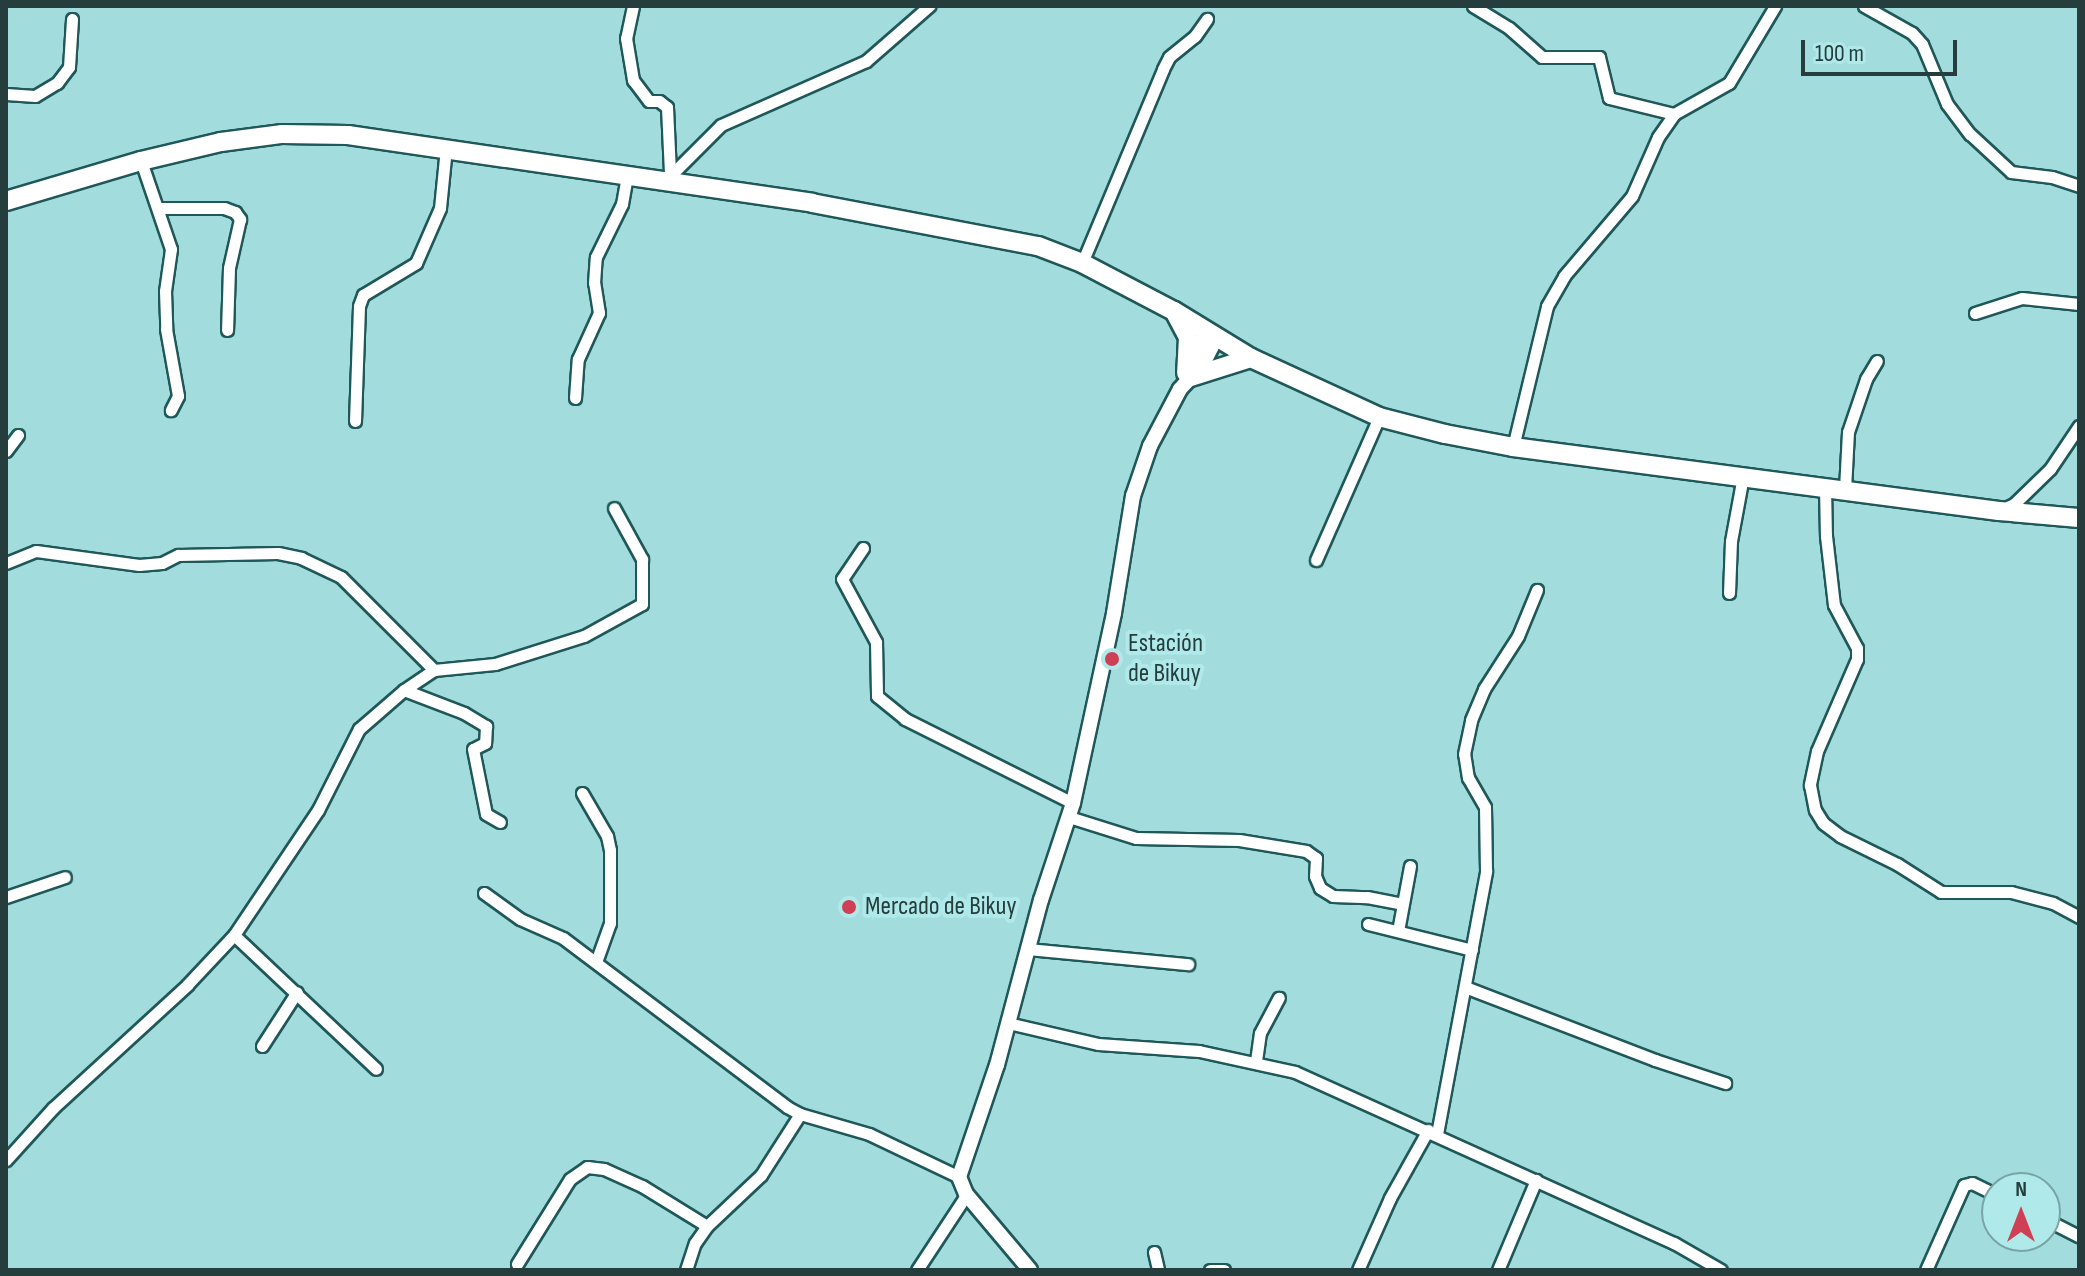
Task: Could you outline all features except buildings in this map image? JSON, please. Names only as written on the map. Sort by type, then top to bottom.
[{"type":"main road","points":[[6,201],[141,161],[221,142],[282,134],[348,135],[627,175],[667,177],[1038,246],[1082,263],[1174,311],[1251,358],[1379,417],[1513,447],[1999,511],[2079,518]]},
{"type":"main road","points":[[1174,311],[1188,337],[1188,377],[1251,358]]},
{"type":"street","points":[[633,6],[626,38],[633,80],[649,101],[659,101],[667,107],[667,177]]},
{"type":"street","points":[[667,177],[721,125],[866,61],[929,6]]},
{"type":"street","points":[[1473,6],[1509,28],[1542,57],[1599,57],[1609,98],[1674,114]]},
{"type":"street","points":[[1513,447],[1547,306],[1564,276],[1632,196],[1658,137],[1674,114],[1729,83],[1775,6]]},
{"type":"street","points":[[1864,6],[1912,33],[1922,44],[1947,104],[1970,134],[2011,172],[2052,177],[2079,186]]},
{"type":"street","points":[[6,94],[35,96],[57,83],[69,67],[72,19]]},
{"type":"street","points":[[1082,263],[1169,57],[1195,36],[1207,19]]},
{"type":"street","points":[[355,421],[359,306],[363,295],[416,263],[440,208],[446,148]]},
{"type":"street","points":[[141,161],[171,249],[165,291],[166,329],[178,396],[171,410]]},
{"type":"street","points":[[575,398],[578,359],[599,313],[594,283],[596,257],[622,204],[627,175]]},
{"type":"street","points":[[159,208],[224,208],[235,212],[240,219],[229,268],[227,330]]},
{"type":"street","points":[[1975,313],[2022,298],[2079,304]]},
{"type":"street","points":[[959,1177],[1071,810],[1108,641],[1133,496],[1150,446],[1188,377],[1203,364],[1213,334]]},
{"type":"street","points":[[1845,489],[1848,432],[1866,379],[1877,361]]},
{"type":"street","points":[[1316,560],[1379,417]]},
{"type":"street","points":[[1999,511],[2014,504],[2050,469],[2079,426]]},
{"type":"street","points":[[6,451],[18,435]]},
{"type":"street","points":[[1729,593],[1731,541],[1743,476]]},
{"type":"street","points":[[1825,486],[1826,536],[1834,605],[1857,648],[1857,659],[1817,751],[1810,785],[1815,810],[1823,823],[1941,892],[2011,892],[2053,903],[2079,917]]},
{"type":"street","points":[[6,1160],[53,1108],[187,985],[234,935],[318,810],[359,729],[404,690],[434,670],[495,664],[584,636],[642,604],[642,559],[614,508]]},
{"type":"street","points":[[2053,517],[2079,527]]},
{"type":"street","points":[[863,548],[842,579],[876,642],[877,696],[905,719],[1071,810],[1136,838],[1239,840],[1306,851],[1316,858],[1315,876],[1320,888],[1333,896],[1367,897],[1402,904]]},
{"type":"street","points":[[6,563],[36,551],[139,565],[162,563],[178,555],[278,553],[301,558],[341,577],[434,670]]},
{"type":"street","points":[[1358,1270],[1390,1198],[1432,1132],[1465,987],[1486,871],[1485,807],[1468,778],[1464,754],[1475,709],[1518,636],[1537,590]]},
{"type":"street","points":[[404,690],[464,713],[486,726],[485,743],[473,749],[486,814],[500,822]]},
{"type":"street","points":[[582,793],[607,836],[610,850],[610,923],[596,962]]},
{"type":"street","points":[[1398,931],[1410,866]]},
{"type":"street","points":[[6,897],[65,877]]},
{"type":"street","points":[[484,893],[520,919],[563,938],[770,1096],[800,1114],[869,1134],[959,1177],[967,1194],[1030,1270]]},
{"type":"street","points":[[1368,924],[1472,950]]},
{"type":"street","points":[[234,935],[376,1069]]},
{"type":"street","points":[[1028,949],[1188,964]]},
{"type":"street","points":[[1465,987],[1655,1060],[1725,1083]]},
{"type":"street","points":[[262,1046],[297,992]]},
{"type":"street","points":[[1256,1061],[1260,1033],[1279,998]]},
{"type":"street","points":[[1008,1023],[1098,1044],[1199,1051],[1256,1061],[1295,1072],[1674,1243],[1720,1270]]},
{"type":"street","points":[[686,1270],[695,1243],[707,1226],[761,1175],[800,1114]]},
{"type":"street","points":[[517,1264],[570,1179],[587,1167],[604,1169],[642,1186],[707,1226]]},
{"type":"street","points":[[1498,1270],[1536,1180]]},
{"type":"street","points":[[1926,1270],[1964,1185],[1972,1183],[1981,1187]]},
{"type":"street","points":[[917,1270],[967,1194]]},
{"type":"street","points":[[2061,1227],[2079,1236]]},
{"type":"street","points":[[1154,1252],[1158,1270]]},
{"type":"street","points":[[1210,1270],[1224,1270]]},
{"type":"place","name":"Estación de Bikuy","points":[[1112,659]]},
{"type":"place","name":"Mercado de Bikuy","points":[[849,907]]}]
